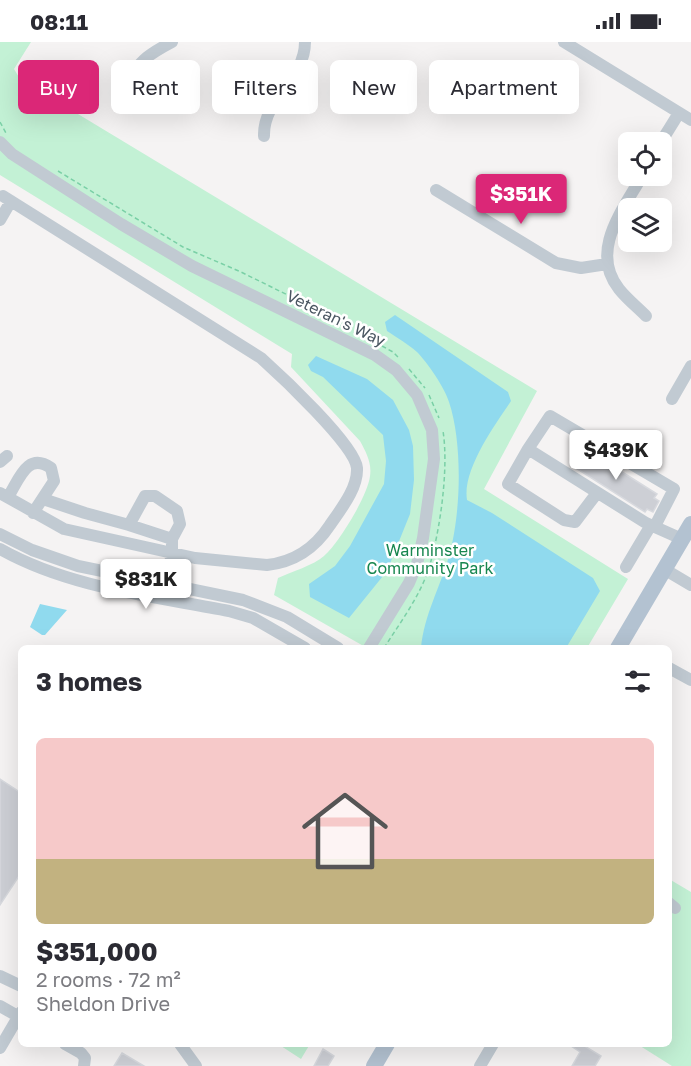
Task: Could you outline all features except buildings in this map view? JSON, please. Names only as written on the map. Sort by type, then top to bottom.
[{"type":"main road","points":[[625,645],[664,569],[688,529]]},
{"type":"main road","points":[[374,1066],[385,1047]]},
{"type":"street","points":[[143,60],[172,42]]},
{"type":"street","points":[[264,136],[264,125],[268,113],[299,66],[303,58],[305,42]]},
{"type":"street","points":[[564,42],[691,120]]},
{"type":"street","points":[[667,132],[679,113]]},
{"type":"street","name":"Veteran's Way","points":[[3,138],[12,154],[101,212],[192,266],[386,361],[417,395],[432,430],[434,453],[423,538],[414,572],[371,645]]},
{"type":"street","points":[[636,186],[611,231],[606,253],[607,264],[619,289],[646,316]]},
{"type":"street","points":[[436,190],[556,263],[580,268],[607,264]]},
{"type":"street","points":[[0,220],[7,198],[261,358],[283,377],[339,438],[356,461],[356,478],[351,492],[318,542],[299,556],[276,564],[260,565],[172,553],[64,529],[33,513],[4,495],[28,465],[38,462],[51,468],[54,476],[52,485],[33,513]]},
{"type":"street","points":[[672,399],[691,366]]},
{"type":"street","points":[[597,493],[575,522],[564,520],[508,484],[550,416],[674,489],[626,567]]},
{"type":"street","points":[[528,449],[653,526],[688,529]]},
{"type":"street","points":[[129,525],[145,496],[155,496],[177,511],[180,524],[172,540],[166,584]]},
{"type":"street","points":[[43,499],[172,540]]},
{"type":"street","points":[[0,534],[61,561],[243,600],[272,610],[333,645]]},
{"type":"street","points":[[0,549],[34,566],[78,580],[253,618],[300,645]]},
{"type":"street","points":[[664,569],[691,585]]},
{"type":"street","points":[[672,670],[691,680]]},
{"type":"street","points":[[0,976],[18,985]]},
{"type":"street","points":[[0,1006],[18,1015]]},
{"type":"street","points":[[0,1048],[18,1019]]},
{"type":"street","points":[[70,1047],[85,1058],[84,1066]]},
{"type":"street","points":[[182,1047],[196,1066]]},
{"type":"street","points":[[480,1066],[491,1047]]},
{"type":"path","points":[[0,122],[3,138]]},
{"type":"path","points":[[54,168],[183,247],[283,292],[373,342]]},
{"type":"path","points":[[383,347],[400,359]]},
{"type":"path","points":[[386,645],[413,602],[429,569],[439,519],[445,467],[444,433],[435,407],[422,382],[407,367]]},
{"type":"green space","name":"Warminster Community Park","points":[[0,42],[31,42],[14,69],[18,76],[18,114],[78,114],[537,391],[484,489],[628,579],[589,645],[362,645],[274,595],[278,578],[320,559],[330,550],[359,506],[370,476],[368,458],[360,441],[291,367],[292,354],[0,175]]},
{"type":"green space","points":[[672,881],[691,892],[691,1066],[672,1066],[642,1047],[672,1047]]},
{"type":"green space","points":[[283,1047],[308,1047],[301,1059]]},
{"type":"water","points":[[395,315],[508,392],[511,401],[481,448],[470,475],[467,500],[492,513],[593,578],[600,591],[568,645],[422,645],[425,624],[453,539],[459,479],[457,438],[447,396],[435,376],[417,352],[387,331],[385,322]]},
{"type":"water","points":[[316,356],[367,379],[393,400],[409,430],[413,446],[414,480],[410,514],[387,571],[349,618],[310,597],[309,584],[335,566],[350,546],[384,484],[386,461],[383,435],[323,377],[311,371],[308,365]]},
{"type":"water","points":[[40,604],[67,610],[45,635],[30,627]]}]
